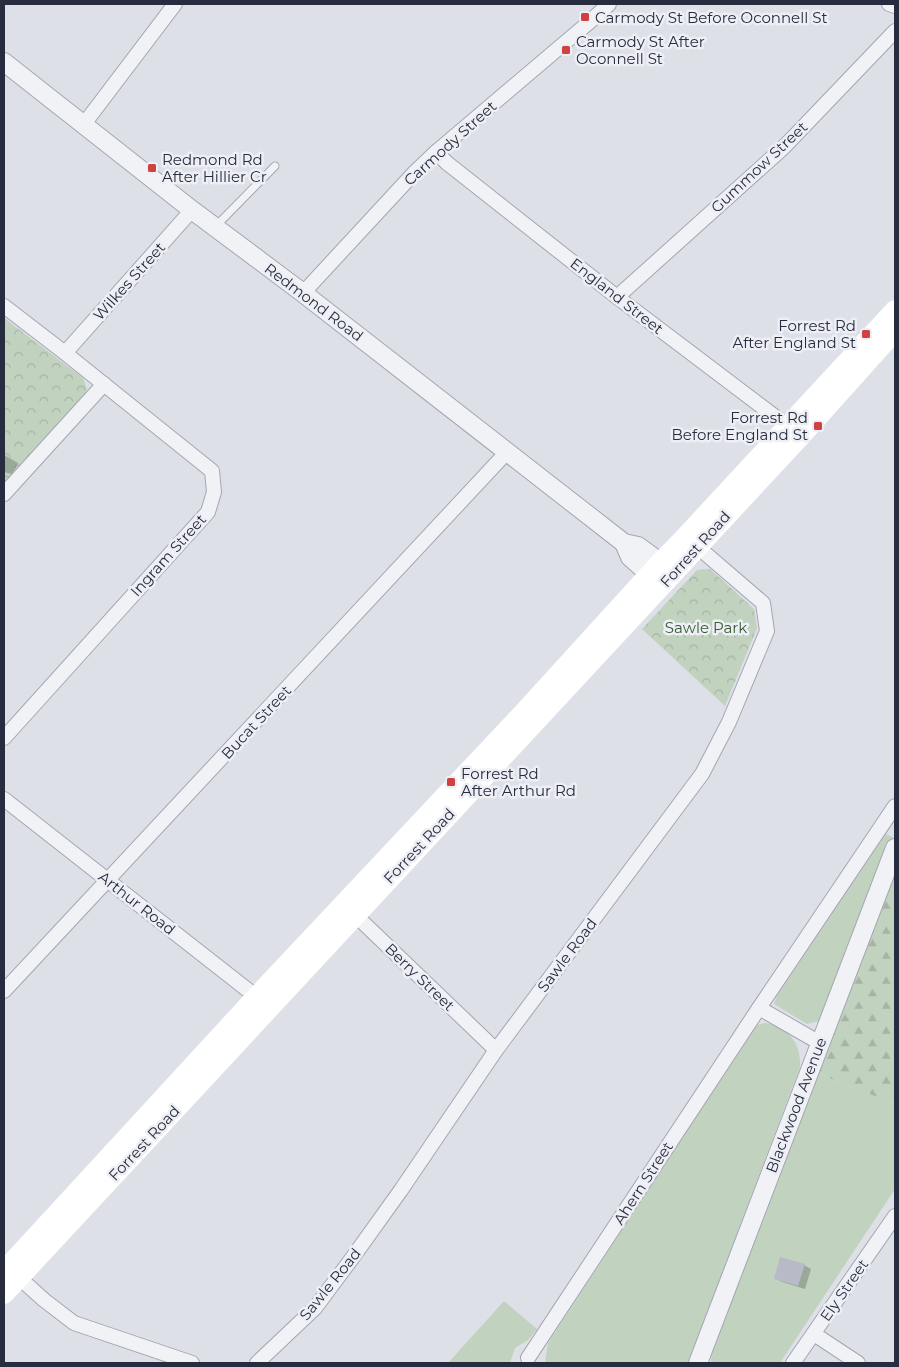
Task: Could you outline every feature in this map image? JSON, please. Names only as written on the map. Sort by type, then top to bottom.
[{"type":"main road","name":"Forrest Road","points":[[794,431],[895,310]]},
{"type":"main road","name":"Forrest Road","points":[[4,1294],[10,1272],[350,910],[522,714],[661,573],[794,431],[895,331]]},
{"type":"street","points":[[84,124],[174,4]]},
{"type":"street","name":"Carmody Street","points":[[303,294],[415,172],[436,152],[609,4]]},
{"type":"street","points":[[889,4],[895,6]]},
{"type":"street","name":"Gummow Street","points":[[618,297],[784,147],[895,31]]},
{"type":"street","name":"Redmond Road","points":[[4,62],[215,228],[624,543],[630,557],[661,573]]},
{"type":"street","name":"England Street","points":[[436,152],[447,164],[794,431]]},
{"type":"street","name":"Wilkes Street","points":[[65,352],[192,210]]},
{"type":"street","name":"Ingram Street","points":[[4,306],[65,352],[212,471],[214,492],[208,512],[4,738]]},
{"type":"street","points":[[4,494],[104,384]]},
{"type":"street","name":"Bucat Street","points":[[4,991],[507,452]]},
{"type":"street","name":"Sawle Road","points":[[257,1363],[320,1300],[401,1190],[496,1050],[702,774],[729,722],[767,631],[763,603],[691,541]]},
{"type":"street","name":"Arthur Road","points":[[4,799],[263,1002]]},
{"type":"street","name":"Ahern Street","points":[[528,1358],[758,1008],[895,806]]},
{"type":"street","name":"Blackwood Avenue","points":[[698,1363],[895,848]]},
{"type":"street","name":"Berry Street","points":[[350,910],[496,1050]]},
{"type":"street","points":[[758,1008],[820,1043]]},
{"type":"street","name":"Ely Street","points":[[792,1363],[895,1216]]},
{"type":"street","points":[[10,1272],[74,1323],[192,1363]]},
{"type":"street","points":[[814,1334],[858,1363]]},
{"type":"lane","points":[[215,228],[275,166]]},
{"type":"green space","points":[[4,318],[83,378],[87,389],[83,398],[4,484]]},
{"type":"green space","name":"Sawle Park","points":[[710,569],[754,609],[757,628],[725,706],[642,629],[697,570]]},
{"type":"green space","points":[[886,834],[893,837],[828,1009],[819,1021],[807,1024],[774,1004],[777,996]]},
{"type":"green space","points":[[895,870],[895,1104],[816,1073]]},
{"type":"green space","points":[[765,1023],[781,1028],[792,1038],[800,1058],[800,1067],[688,1363],[545,1363],[548,1343],[751,1033],[757,1025]]},
{"type":"green space","points":[[816,1073],[895,1104],[895,1189],[780,1363],[711,1363],[711,1355]]},
{"type":"green space","points":[[504,1301],[537,1329],[528,1340],[515,1348],[510,1363],[448,1363]]},
{"type":"building","points":[[780,1257],[805,1264],[798,1286],[774,1279]]},
{"type":"place","name":"Carmody St Before Oconnell St","points":[[585,17]]},
{"type":"place","name":"Carmody St After Oconnell St","points":[[566,50]]},
{"type":"place","name":"Redmond Rd After Hillier Cr","points":[[152,168]]},
{"type":"place","name":"Forrest Rd After England St","points":[[866,334]]},
{"type":"place","name":"Forrest Rd Before England St","points":[[818,426]]},
{"type":"place","name":"Forrest Rd After Arthur Rd","points":[[451,782]]}]
